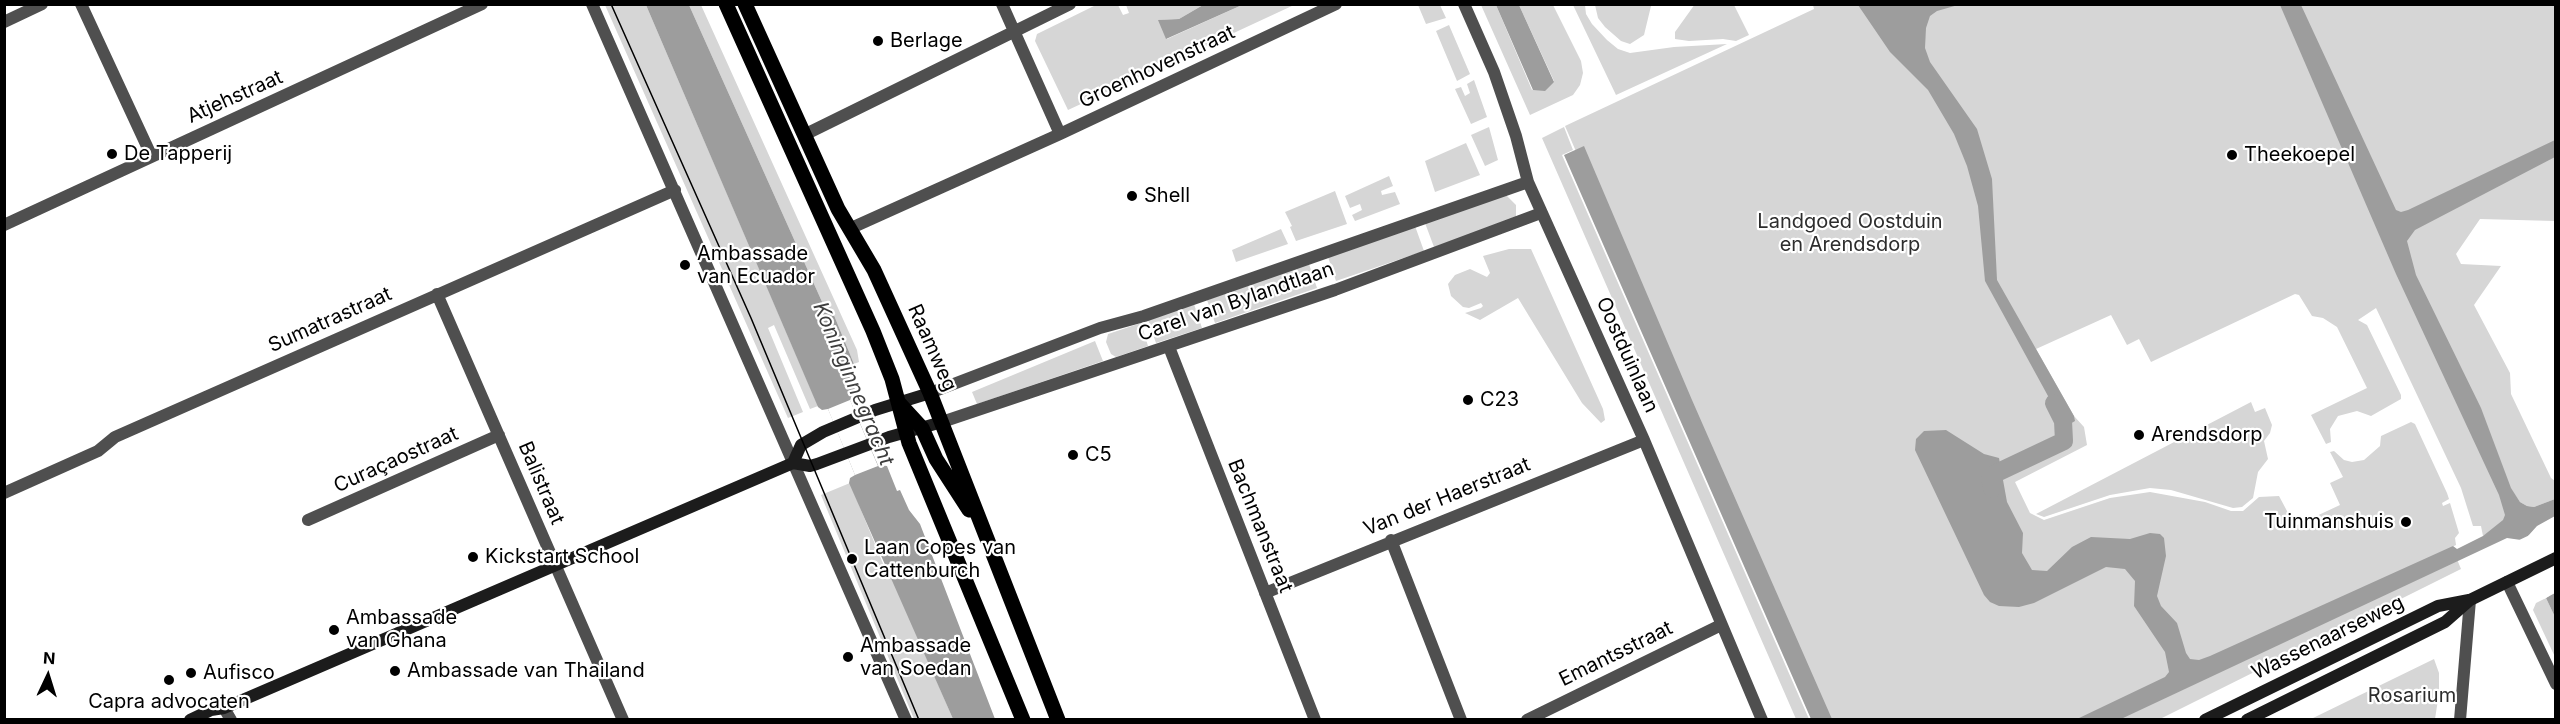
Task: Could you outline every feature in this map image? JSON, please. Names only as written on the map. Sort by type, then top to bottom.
[{"type":"main road","points":[[726,4],[873,331],[899,403],[905,432],[1023,720]]},
{"type":"main road","name":"Raamweg","points":[[745,4],[804,135],[849,229],[874,270],[930,393],[1058,720]]},
{"type":"main road","points":[[793,463],[801,445],[835,427],[857,417],[930,393]]},
{"type":"main road","points":[[899,403],[922,428],[936,459],[987,540]]},
{"type":"main road","points":[[190,720],[211,710],[224,708],[793,463],[810,466],[905,432],[942,422]]},
{"type":"main road","name":"Wassenaarseweg","points":[[2205,720],[2438,606],[2470,600],[2554,559]]},
{"type":"main road","name":"Wassenaarseweg","points":[[2247,720],[2445,622],[2470,600]]},
{"type":"main road","points":[[217,720],[224,708]]},
{"type":"street","points":[[4,22],[42,4]]},
{"type":"street","points":[[81,4],[151,155]]},
{"type":"street","name":"Atjehstraat","points":[[4,225],[151,155],[482,4]]},
{"type":"street","points":[[592,4],[906,720]]},
{"type":"street","points":[[1002,4],[1060,134]]},
{"type":"street","points":[[804,135],[1070,4]]},
{"type":"street","name":"Groenhovenstraat","points":[[849,229],[1060,134],[1336,4]]},
{"type":"street","name":"Oostduinlaan","points":[[1464,4],[1494,72],[1516,136],[1528,182],[1644,440],[1762,720]]},
{"type":"street","name":"Carel van Bylandtlaan","points":[[930,393],[1100,328],[1144,316],[1528,182]]},
{"type":"street","name":"Sumatrastraat","points":[[4,493],[98,451],[115,437],[675,190]]},
{"type":"street","name":"Carel van Bylandtlaan","points":[[942,422],[1335,290],[1541,213]]},
{"type":"street","name":"Balistraat","points":[[437,294],[623,720]]},
{"type":"street","name":"Bachmanstraat","points":[[1169,347],[1315,720]]},
{"type":"street","name":"Curaçaostraat","points":[[308,520],[499,435]]},
{"type":"street","name":"Van der Haerstraat","points":[[1265,593],[1391,540],[1644,440]]},
{"type":"street","points":[[1391,540],[1461,720]]},
{"type":"street","points":[[2507,582],[2556,684]]},
{"type":"street","points":[[2460,720],[2470,600]]},
{"type":"street","name":"Emantsstraat","points":[[1527,720],[1721,625]]},
{"type":"street","points":[[224,708],[231,720]]},
{"type":"green space","points":[[1595,4],[1657,5],[1651,6],[1644,35],[1630,44],[1621,41],[1605,27],[1598,18]]},
{"type":"green space","points":[[1695,4],[1734,5],[1749,35],[1736,41],[1675,39],[1675,32]]},
{"type":"green space","points":[[605,5],[646,5],[818,406],[810,409],[774,325],[768,328],[803,412],[788,418]]},
{"type":"green space","points":[[689,5],[701,5],[857,350],[859,362],[854,364],[831,308],[823,304]]},
{"type":"green space","points":[[1096,5],[1118,5],[1123,15],[1129,13],[1126,5],[1203,5],[1179,19],[1159,20],[1167,39],[1242,5],[1294,5],[1068,110],[1035,41],[1037,34]]},
{"type":"green space","points":[[1418,5],[1440,5],[1446,18],[1426,24]]},
{"type":"green space","points":[[1481,5],[1496,5],[1532,90],[1554,81],[1519,5],[1553,5],[1581,61],[1583,73],[1580,85],[1573,95],[1530,115]]},
{"type":"green space","points":[[1573,5],[1585,5],[1586,14],[1592,24],[1607,40],[1618,49],[1630,53],[1674,47],[1727,44],[1616,95]]},
{"type":"green space","name":"Landgoed Oostduin en Arendsdorp","points":[[1813,5],[2555,5],[2555,221],[2480,219],[2456,254],[2461,264],[2501,266],[2474,305],[2510,373],[2511,394],[2551,478],[2555,481],[2555,499],[2534,507],[2527,506],[2520,502],[2511,489],[2511,523],[2483,536],[2481,526],[2473,526],[2461,488],[2376,308],[2358,320],[2367,325],[2401,399],[2371,416],[2357,411],[2338,416],[2330,429],[2331,442],[2326,444],[2311,415],[2367,388],[2337,327],[2323,318],[2312,316],[2299,295],[2295,294],[2151,362],[2139,339],[2127,345],[2111,315],[2036,349],[2074,416],[2084,427],[2087,445],[2015,482],[2030,513],[2044,520],[2110,498],[2150,492],[2205,502],[2231,511],[2243,511],[2259,497],[2279,496],[2295,526],[2340,505],[2330,483],[2343,477],[2330,452],[2334,451],[2344,460],[2352,462],[2364,460],[2380,446],[2381,436],[2411,422],[2415,424],[2447,493],[2449,499],[2442,503],[2443,506],[2450,503],[2459,533],[2455,538],[2456,545],[2452,547],[2461,569],[2160,719],[1822,719],[1565,126],[1814,9]]},
{"type":"green space","points":[[1449,25],[1470,74],[1457,81],[1436,31]]},
{"type":"green space","points":[[1474,80],[1487,117],[1471,124],[1455,89],[1461,87],[1465,96],[1470,93],[1467,84]]},
{"type":"green space","points":[[1489,127],[1498,160],[1485,166],[1471,135]]},
{"type":"green space","points":[[1564,127],[1573,150],[1562,155],[1809,719],[1796,719],[1542,138]]},
{"type":"green space","points":[[1466,143],[1480,175],[1435,192],[1425,161]]},
{"type":"green space","points":[[1389,176],[1393,186],[1381,191],[1382,195],[1395,192],[1400,204],[1355,221],[1352,215],[1362,210],[1360,204],[1350,208],[1345,196]]},
{"type":"green space","points":[[1335,191],[1347,224],[1296,241],[1285,212]]},
{"type":"green space","points":[[1506,195],[1516,205],[1516,219],[1434,247],[1425,223]]},
{"type":"green space","points":[[1415,226],[1424,251],[1336,281],[1328,257]]},
{"type":"green space","points":[[1281,229],[1288,244],[1236,262],[1232,250]]},
{"type":"green space","points":[[1509,249],[1531,249],[1603,409],[1605,420],[1601,423],[1582,403],[1518,298],[1480,320],[1465,313],[1481,308],[1483,306],[1481,303],[1469,308],[1463,307],[1451,296],[1448,284],[1455,275],[1470,269],[1487,277],[1490,273],[1483,256]]},
{"type":"green space","points":[[1309,264],[1317,288],[1215,323],[1207,300]]},
{"type":"green space","points":[[1194,304],[1202,328],[1156,343],[1148,320]]},
{"type":"green space","points":[[1141,323],[1148,346],[1116,357],[1111,354],[1106,342],[1108,334]]},
{"type":"green space","points":[[1095,341],[1103,361],[977,404],[972,392]]},
{"type":"green space","points":[[2251,402],[2255,412],[2265,408],[2272,425],[2264,441],[2268,459],[2258,472],[2253,498],[2242,507],[2233,508],[2171,490],[2150,488],[2110,495],[2044,517],[2036,514]]},
{"type":"green space","points":[[850,483],[884,566],[889,571],[953,719],[914,719],[821,495]]},
{"type":"green space","points":[[2546,598],[2555,617],[2555,657],[2533,610],[2536,603]]},
{"type":"green space","name":"Rosarium","points":[[2434,659],[2439,673],[2435,719],[2311,719]]},
{"type":"shaded area","points":[[646,5],[689,5],[823,304],[831,308],[854,364],[846,368],[856,392],[855,397],[850,400],[878,465],[887,466],[897,491],[900,490],[909,510],[920,524],[995,719],[953,719],[849,483],[850,478],[855,475],[828,409],[822,410],[818,407]]},
{"type":"shaded area","points":[[1203,5],[1242,5],[1166,39],[1158,20],[1179,19]]},
{"type":"shaded area","points":[[1496,5],[1519,5],[1554,82],[1545,91],[1533,90]]},
{"type":"shaded area","points":[[1858,5],[1958,5],[1937,11],[1930,16],[1926,28],[1925,48],[1930,62],[1977,129],[1992,179],[1997,280],[2074,416],[2075,421],[2065,427],[1985,281],[1978,206],[1967,166],[1954,134],[1928,90],[1890,52]]},
{"type":"shaded area","points":[[2280,5],[2301,5],[2396,210],[2401,212],[2408,210],[2555,140],[2555,157],[2415,230],[2407,241],[2416,275],[2481,408],[2511,488],[2520,502],[2527,506],[2534,507],[2555,499],[2555,516],[2537,526],[2528,536],[2555,592],[2555,617],[2546,598],[2549,596],[2521,540],[2507,538],[2121,719],[2077,719],[2165,677],[2169,672],[2165,652],[2134,606],[2135,581],[2125,569],[2106,567],[2034,603],[2019,607],[1999,606],[1990,602],[1984,595],[1915,450],[1916,439],[1924,431],[1946,430],[1984,454],[1999,458],[2007,502],[2023,533],[2022,553],[2032,570],[2047,571],[2072,547],[2091,537],[2130,539],[2150,533],[2160,534],[2164,538],[2166,556],[2157,596],[2161,606],[2177,623],[2190,659],[2199,660],[2210,656],[2453,546],[2457,549],[2483,536],[2503,520],[2505,515],[2499,495],[2396,274]]},
{"type":"shaded area","points":[[1584,146],[1832,719],[1811,719],[1564,155]]},
{"type":"pier","points":[[850,400],[878,466],[855,475],[828,409]]},
{"type":"pier","points":[[2534,533],[2532,536],[2556,585],[2555,593],[2544,599],[2545,595],[2519,543],[2515,542]]},
{"type":"waterway","points":[[1992,489],[1990,476],[2064,441],[2063,421],[2054,403]]},
{"type":"tram line","points":[[611,4],[751,318],[919,720]]},
{"type":"place","name":"Berlage","points":[[878,41]]},
{"type":"place","name":"De Tapperij","points":[[112,154]]},
{"type":"place","name":"Theekoepel","points":[[2232,155]]},
{"type":"place","name":"Shell","points":[[1132,196]]},
{"type":"place","name":"Ambassade van Ecuador","points":[[685,265]]},
{"type":"place","name":"C23","points":[[1468,400]]},
{"type":"place","name":"Arendsdorp","points":[[2139,435]]},
{"type":"place","name":"C5","points":[[1073,455]]},
{"type":"place","name":"Tuinmanshuis","points":[[2406,522]]},
{"type":"place","name":"Kickstart School","points":[[473,557]]},
{"type":"place","name":"Laan Copes van Cattenburch","points":[[852,559]]},
{"type":"place","name":"Ambassade van Ghana","points":[[334,630]]},
{"type":"place","name":"Ambassade van Soedan","points":[[848,657]]},
{"type":"place","name":"Ambassade van Thailand","points":[[395,671]]},
{"type":"place","name":"Aufisco","points":[[191,673]]},
{"type":"place","name":"Capra advocaten","points":[[169,680]]},
{"type":"water label","name":"Koninginnegracht","points":[[853,384]]}]
